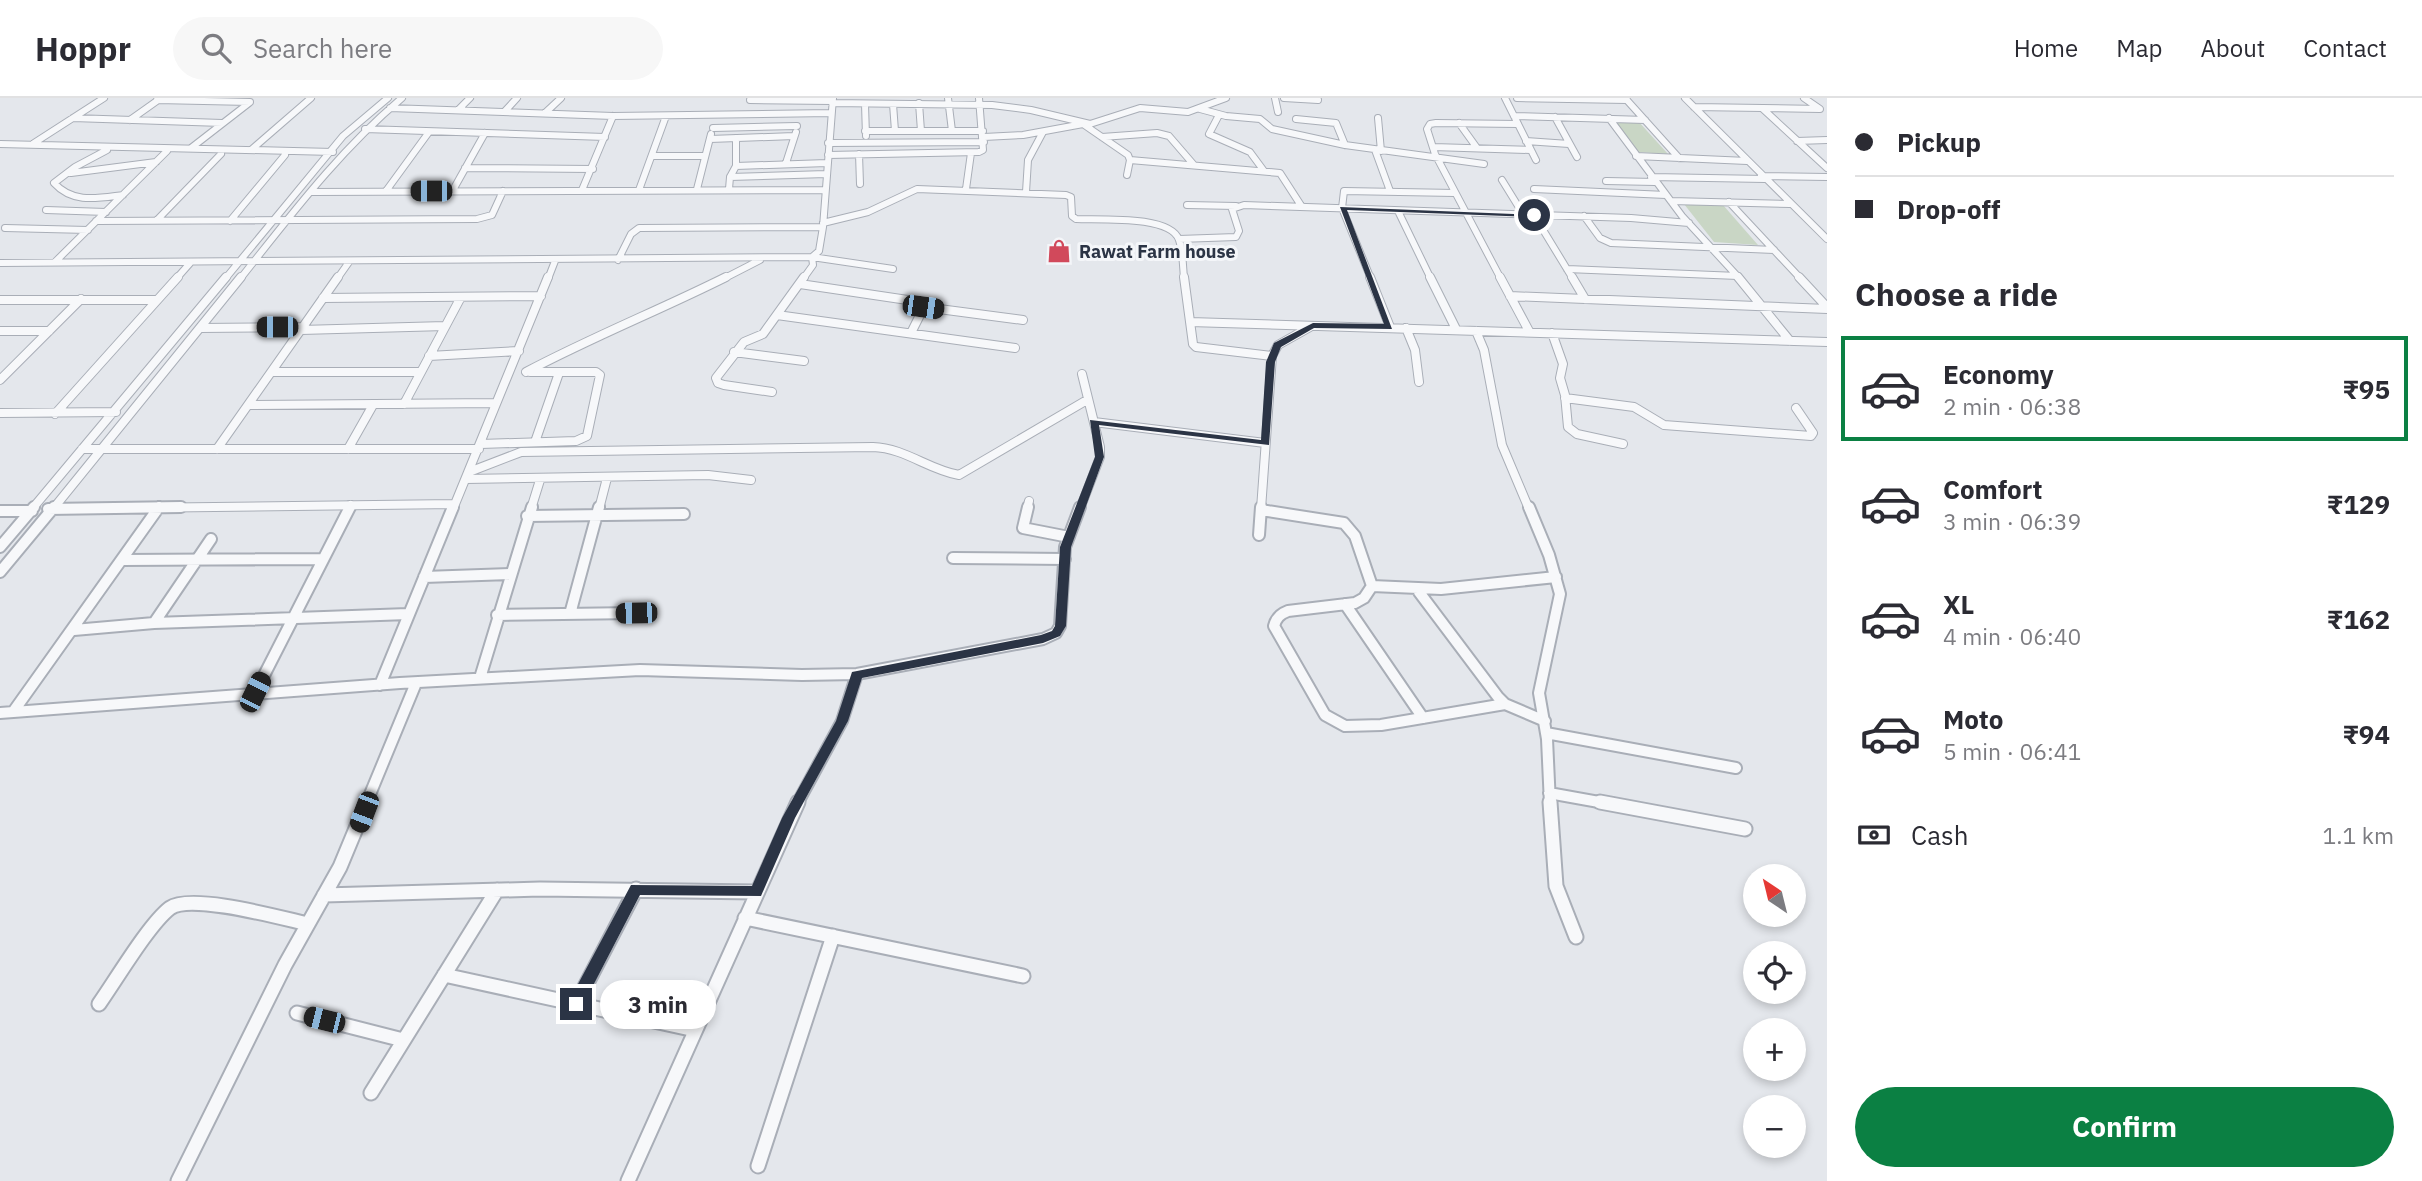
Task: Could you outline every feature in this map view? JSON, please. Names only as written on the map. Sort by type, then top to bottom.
[{"type":"street","points":[[32,144],[104,98]]},
{"type":"street","points":[[251,150],[311,98]]},
{"type":"street","points":[[0,547],[176,340],[327,154],[388,98]]},
{"type":"street","points":[[0,572],[341,154],[365,129],[402,98]]},
{"type":"street","points":[[458,110],[470,98]]},
{"type":"street","points":[[505,111],[517,98]]},
{"type":"street","points":[[545,113],[561,98]]},
{"type":"street","points":[[828,143],[1043,132],[1104,121],[1140,108],[1181,112],[1200,109],[1226,98]]},
{"type":"street","points":[[1275,98],[1278,112]]},
{"type":"street","points":[[1284,98],[1318,100]]},
{"type":"street","points":[[1505,98],[1536,160]]},
{"type":"street","points":[[1517,98],[1626,99],[1679,158]]},
{"type":"street","points":[[1685,98],[1827,239]]},
{"type":"street","points":[[1804,98],[1820,108],[1819,110]]},
{"type":"street","points":[[130,120],[159,99],[253,100]]},
{"type":"street","points":[[746,114],[750,99],[865,104],[979,101],[1031,110],[1083,124],[1124,151],[1130,160],[1127,175]]},
{"type":"street","points":[[191,148],[253,100]]},
{"type":"street","points":[[812,257],[819,251],[823,225],[832,101]]},
{"type":"street","points":[[948,101],[952,131]]},
{"type":"street","points":[[736,166],[859,154],[971,153],[983,150],[979,101]]},
{"type":"street","points":[[919,103],[921,131]]},
{"type":"street","points":[[865,104],[866,142]]},
{"type":"street","points":[[893,104],[895,131]]},
{"type":"street","points":[[1694,107],[1827,112]]},
{"type":"street","points":[[376,108],[613,116],[831,113]]},
{"type":"street","points":[[1200,109],[1219,115],[1260,119],[1272,129],[1345,145],[1484,164]]},
{"type":"street","points":[[1763,109],[1827,168]]},
{"type":"street","points":[[786,163],[801,113]]},
{"type":"street","points":[[697,189],[716,115]]},
{"type":"street","points":[[1219,115],[1209,134],[1250,152],[1264,172]]},
{"type":"street","points":[[582,190],[613,116]]},
{"type":"street","points":[[639,190],[666,116]]},
{"type":"street","points":[[1514,116],[1645,120]]},
{"type":"street","points":[[1555,117],[1577,157]]},
{"type":"street","points":[[73,118],[222,123]]},
{"type":"street","points":[[1378,118],[1378,151],[1390,191]]},
{"type":"street","points":[[1609,118],[1668,198],[1738,276],[1790,341]]},
{"type":"street","points":[[1296,119],[1336,123],[1345,145]]},
{"type":"street","points":[[1460,123],[1477,148]]},
{"type":"street","points":[[1518,124],[1428,125],[1438,159],[1529,331]]},
{"type":"street","points":[[713,128],[797,126]]},
{"type":"street","points":[[365,129],[605,137]]},
{"type":"street","points":[[865,131],[952,131],[984,137]]},
{"type":"street","points":[[386,191],[429,132]]},
{"type":"street","points":[[1026,192],[1028,160],[1043,132]]},
{"type":"street","points":[[453,190],[485,133]]},
{"type":"street","points":[[1101,137],[1157,133],[1169,136],[1194,165]]},
{"type":"street","points":[[710,139],[794,136]]},
{"type":"street","points":[[729,189],[730,177],[736,166],[736,138]]},
{"type":"street","points":[[1797,141],[1827,140]]},
{"type":"street","points":[[1526,141],[1569,144]]},
{"type":"street","points":[[0,144],[327,154]]},
{"type":"street","points":[[32,144],[221,154],[341,154]]},
{"type":"street","points":[[1433,147],[1530,150]]},
{"type":"street","points":[[107,150],[54,183],[68,196],[90,198],[123,195]]},
{"type":"street","points":[[56,261],[167,151]]},
{"type":"street","points":[[965,189],[971,153]]},
{"type":"street","points":[[157,220],[221,154]]},
{"type":"street","points":[[859,154],[860,184]]},
{"type":"street","points":[[230,221],[285,155]]},
{"type":"street","points":[[652,156],[704,156]]},
{"type":"street","points":[[1636,156],[1747,161]]},
{"type":"street","points":[[1130,160],[1280,173],[1300,204]]},
{"type":"street","points":[[65,174],[156,162]]},
{"type":"street","points":[[465,168],[593,169]]},
{"type":"street","points":[[730,177],[826,174]]},
{"type":"street","points":[[1606,181],[1827,177]]},
{"type":"street","points":[[1502,180],[1523,214]]},
{"type":"street","points":[[1534,188],[1790,204]]},
{"type":"street","points":[[618,260],[631,234],[639,228],[823,225],[869,212],[917,190],[965,189],[1071,197],[1072,216],[1076,219],[1159,223],[1172,229],[1179,239],[1196,347],[1272,356]]},
{"type":"street","points":[[312,192],[825,190]]},
{"type":"street","points":[[96,221],[488,218],[503,191]]},
{"type":"street","points":[[1390,327],[1342,208],[1344,191],[1455,193]]},
{"type":"street","points":[[1729,202],[1827,308]]},
{"type":"street","points":[[1187,205],[1300,204],[1398,211],[1584,216],[1689,223]]},
{"type":"street","points":[[1179,239],[1236,237],[1239,231],[1231,214],[1236,206]]},
{"type":"street","points":[[46,210],[106,212]]},
{"type":"street","points":[[1398,211],[1455,329]]},
{"type":"street","points":[[1534,215],[1584,299]]},
{"type":"street","points":[[1584,216],[1600,238],[1611,243],[1774,250]]},
{"type":"street","points":[[5,228],[83,234]]},
{"type":"street","points":[[772,392],[718,383],[716,378],[744,342],[763,334],[813,265],[812,257]]},
{"type":"street","points":[[0,263],[555,261],[812,257],[893,269]]},
{"type":"street","points":[[526,372],[576,345],[655,313],[764,259]]},
{"type":"street","points":[[380,685],[555,261]]},
{"type":"street","points":[[55,414],[191,262]]},
{"type":"street","points":[[217,449],[349,262]]},
{"type":"street","points":[[1567,269],[1738,276]]},
{"type":"street","points":[[800,284],[917,301],[921,302],[923,307]]},
{"type":"street","points":[[323,298],[541,296]]},
{"type":"street","points":[[1510,296],[1827,308]]},
{"type":"street","points":[[404,404],[461,297]]},
{"type":"street","points":[[0,380],[81,299]]},
{"type":"street","points":[[0,300],[157,300]]},
{"type":"street","points":[[923,307],[1023,320]]},
{"type":"street","points":[[911,333],[923,307]]},
{"type":"street","points":[[777,315],[1015,348]]},
{"type":"street","points":[[1190,322],[1827,342]]},
{"type":"street","points":[[1259,535],[1272,356],[1284,340],[1313,325]]},
{"type":"street","points":[[200,328],[445,326]]},
{"type":"street","points":[[1406,328],[1414,348],[1419,382]]},
{"type":"street","points":[[0,331],[49,331]]},
{"type":"street","points":[[1476,331],[1484,347],[1504,453],[1549,555],[1560,594],[1539,693],[1545,727],[1556,886],[1576,937]]},
{"type":"street","points":[[1552,333],[1571,430],[1577,434],[1623,443]]},
{"type":"street","points":[[429,356],[519,351]]},
{"type":"street","points":[[734,352],[804,361]]},
{"type":"street","points":[[0,364],[16,364]]},
{"type":"street","points":[[272,372],[420,372]]},
{"type":"street","points":[[82,449],[480,446],[576,441],[589,433],[600,375],[596,372],[510,372]]},
{"type":"street","points":[[535,442],[559,373]]},
{"type":"street","points":[[0,713],[255,692],[686,669],[826,677],[857,674],[1043,639],[1056,633],[1060,626],[1069,537],[1097,469],[1100,447],[1082,374]]},
{"type":"street","points":[[1565,398],[1634,407],[1664,425],[1811,436],[1813,433],[1796,408]]},
{"type":"street","points":[[468,475],[521,452],[750,447],[841,450],[873,447],[909,454],[950,474],[959,475],[1087,400]]},
{"type":"street","points":[[250,405],[496,403]]},
{"type":"street","points":[[348,449],[373,404]]},
{"type":"street","points":[[0,413],[132,412]]},
{"type":"street","points":[[1094,422],[1265,443]]},
{"type":"street","points":[[468,475],[540,480],[720,475],[751,480]]},
{"type":"street","points":[[570,614],[607,478]]},
{"type":"street","points":[[480,678],[540,480]]},
{"type":"street","points":[[1029,501],[1023,528],[1069,537]]},
{"type":"street","points":[[0,511],[51,508],[455,504]]},
{"type":"street","points":[[255,692],[351,505]]},
{"type":"street","points":[[13,712],[159,508]]},
{"type":"street","points":[[1261,510],[1344,523],[1355,536],[1372,586]]},
{"type":"street","points":[[527,516],[684,514]]},
{"type":"street","points":[[154,623],[211,539]]},
{"type":"street","points":[[953,558],[1065,559]]},
{"type":"street","points":[[122,560],[323,559]]},
{"type":"street","points":[[424,577],[511,574]]},
{"type":"street","points":[[1372,586],[1419,592],[1556,577]]},
{"type":"street","points":[[1372,586],[1364,598],[1345,604],[1280,614],[1274,626],[1325,715],[1345,726],[1381,725],[1505,704]]},
{"type":"street","points":[[1419,592],[1505,704],[1545,727],[1737,768]]},
{"type":"street","points":[[1345,604],[1423,718]]},
{"type":"street","points":[[497,615],[636,613]]},
{"type":"street","points":[[74,630],[154,623],[408,614]]},
{"type":"street","points":[[628,1181],[789,818],[842,721],[857,674]]},
{"type":"street","points":[[177,1181],[355,834],[416,682]]},
{"type":"street","points":[[1549,793],[1745,829]]},
{"type":"street","points":[[324,895],[636,889],[756,892]]},
{"type":"street","points":[[576,1004],[636,889]]},
{"type":"street","points":[[370,1093],[497,890]]},
{"type":"street","points":[[99,1004],[158,920],[172,906],[202,902],[308,924]]},
{"type":"street","points":[[744,918],[1023,976]]},
{"type":"street","points":[[758,1166],[833,936]]},
{"type":"street","points":[[444,975],[695,1030]]},
{"type":"street","points":[[297,1013],[403,1040]]},
{"type":"green space","points":[[1614,121],[1638,121],[1668,154],[1638,152]]},
{"type":"green space","points":[[1684,204],[1723,205],[1758,245],[1714,242]]},
{"type":"place","name":"Rawat Farm house","points":[[1059,251]]},
{"type":"route","points":[[576,1004],[636,889],[756,892],[789,818],[842,721],[857,674],[1043,639],[1056,633],[1060,626],[1065,547],[1100,457],[1094,422],[1265,443],[1270,362],[1278,345],[1313,325],[1390,327],[1342,208],[1534,215]]}]
